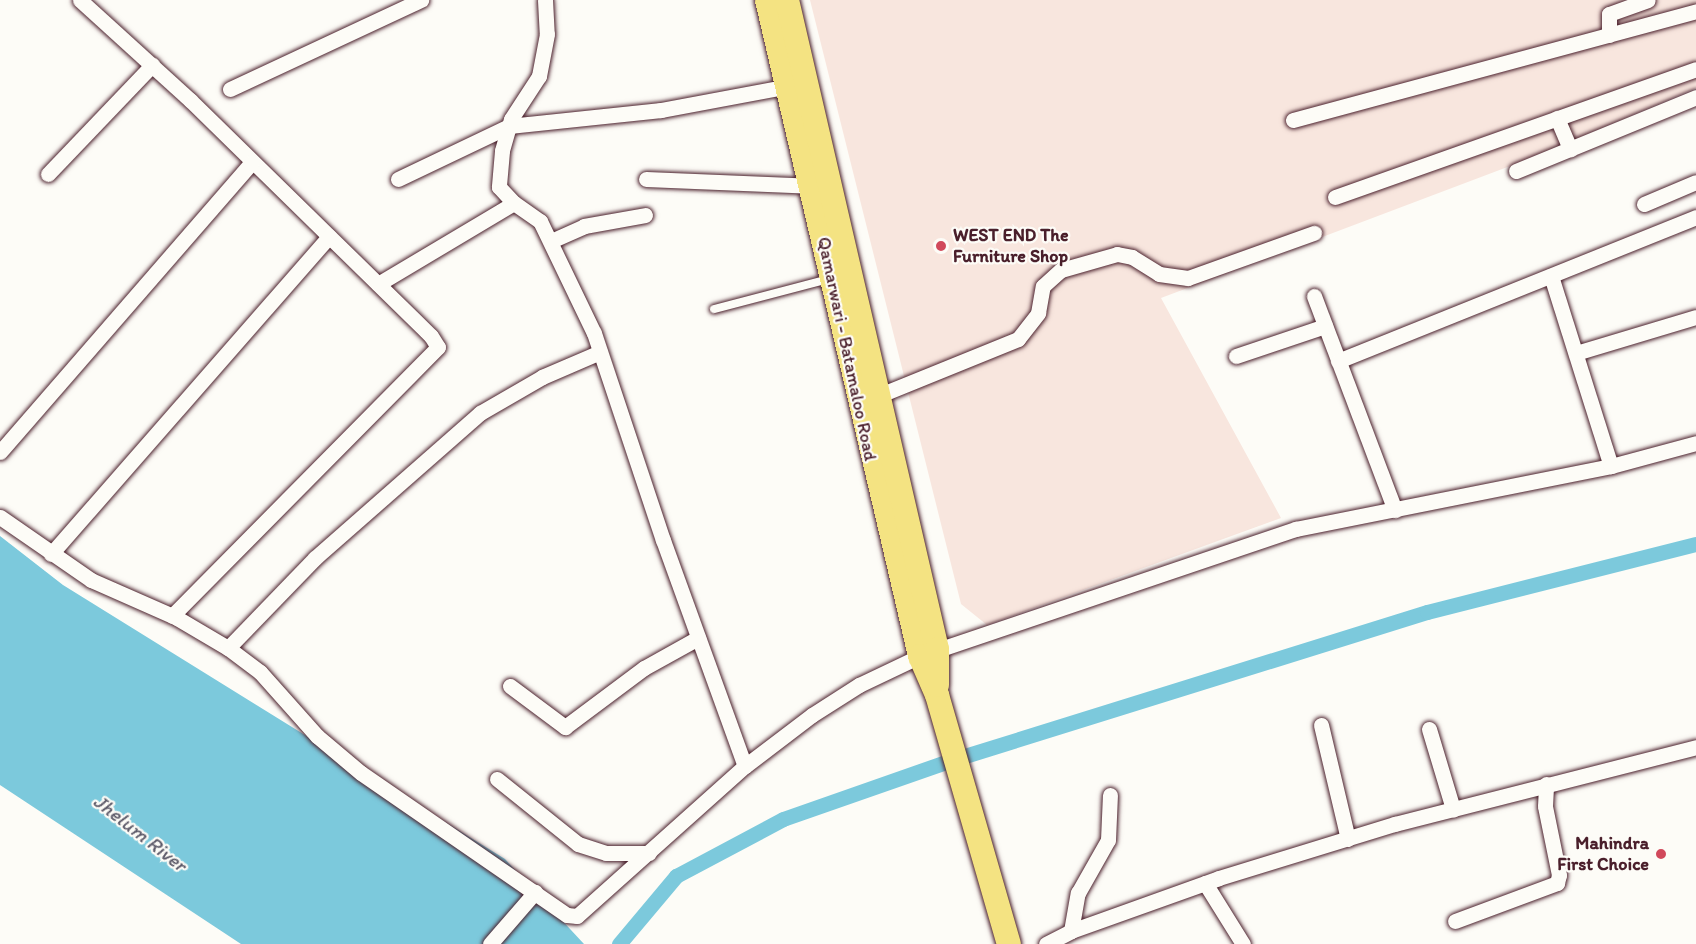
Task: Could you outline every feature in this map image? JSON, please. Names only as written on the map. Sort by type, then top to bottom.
[{"type":"main road","name":"Qamarwari - Batamaloo Road","points":[[767,0],[784,87],[833,278],[869,448],[929,653]]},
{"type":"main road","name":"Qamarwari - Batamaloo Road","points":[[787,0],[880,396],[937,694],[1009,944]]},
{"type":"street","points":[[230,89],[421,0]]},
{"type":"street","points":[[544,0],[547,34],[539,76],[509,126],[499,183],[503,194],[540,221],[600,352],[744,766]]},
{"type":"street","points":[[1609,35],[1609,14],[1648,0]]},
{"type":"street","points":[[86,2],[431,336],[437,352],[172,616]]},
{"type":"street","points":[[1293,120],[1696,11]]},
{"type":"street","points":[[48,174],[152,65]]},
{"type":"street","points":[[1335,197],[1696,69]]},
{"type":"street","points":[[398,179],[509,126],[661,110],[784,87]]},
{"type":"street","points":[[1516,171],[1696,97]]},
{"type":"street","points":[[1557,118],[1570,149]]},
{"type":"street","points":[[0,452],[252,162]]},
{"type":"street","points":[[646,179],[810,186]]},
{"type":"street","points":[[1644,204],[1696,182]]},
{"type":"street","points":[[378,284],[514,203]]},
{"type":"street","points":[[551,241],[584,226],[645,215]]},
{"type":"street","points":[[1338,361],[1696,217]]},
{"type":"street","points":[[880,396],[1018,339],[1038,313],[1043,286],[1061,270],[1117,254],[1132,256],[1159,274],[1188,278],[1314,233]]},
{"type":"street","points":[[51,554],[329,237]]},
{"type":"street","points":[[1551,276],[1611,466]]},
{"type":"street","points":[[1314,296],[1395,510]]},
{"type":"street","points":[[1576,353],[1696,317]]},
{"type":"street","points":[[1236,356],[1325,326]]},
{"type":"street","points":[[228,648],[315,558],[480,413],[542,376],[600,352]]},
{"type":"street","points":[[0,517],[91,580],[172,616],[228,648],[260,672],[317,736],[361,773],[531,897],[567,915],[577,916],[744,766],[859,685],[929,653],[1092,601],[1296,529],[1611,466],[1696,443]]},
{"type":"street","points":[[510,686],[565,727],[644,668],[698,638]]},
{"type":"street","points":[[1321,725],[1348,838]]},
{"type":"street","points":[[1429,729],[1453,809]]},
{"type":"street","points":[[1046,944],[1071,931],[1205,883],[1348,838],[1546,784],[1696,747]]},
{"type":"street","points":[[496,779],[578,844],[606,853],[649,853]]},
{"type":"street","points":[[1455,921],[1557,883],[1559,875],[1545,806],[1546,784]]},
{"type":"street","points":[[1071,931],[1078,892],[1108,840],[1110,795]]},
{"type":"street","points":[[1205,883],[1243,944]]},
{"type":"street","points":[[490,944],[531,897]]},
{"type":"lane","points":[[714,309],[833,278]]},
{"type":"shaded area","points":[[810,0],[1696,0],[1696,88],[1531,158],[1161,298],[1281,518],[987,625],[961,604]]},
{"type":"water","name":"Jhelum River","points":[[0,536],[63,585],[505,859],[584,944],[241,944],[0,785]]},
{"type":"waterway","points":[[968,755],[1427,612],[1696,544]]},
{"type":"waterway","points":[[619,944],[676,876],[783,819],[943,763]]},
{"type":"place","name":"WEST END The Furniture Shop","points":[[941,246]]},
{"type":"place","name":"Mahindra First Choice","points":[[1661,854]]}]
